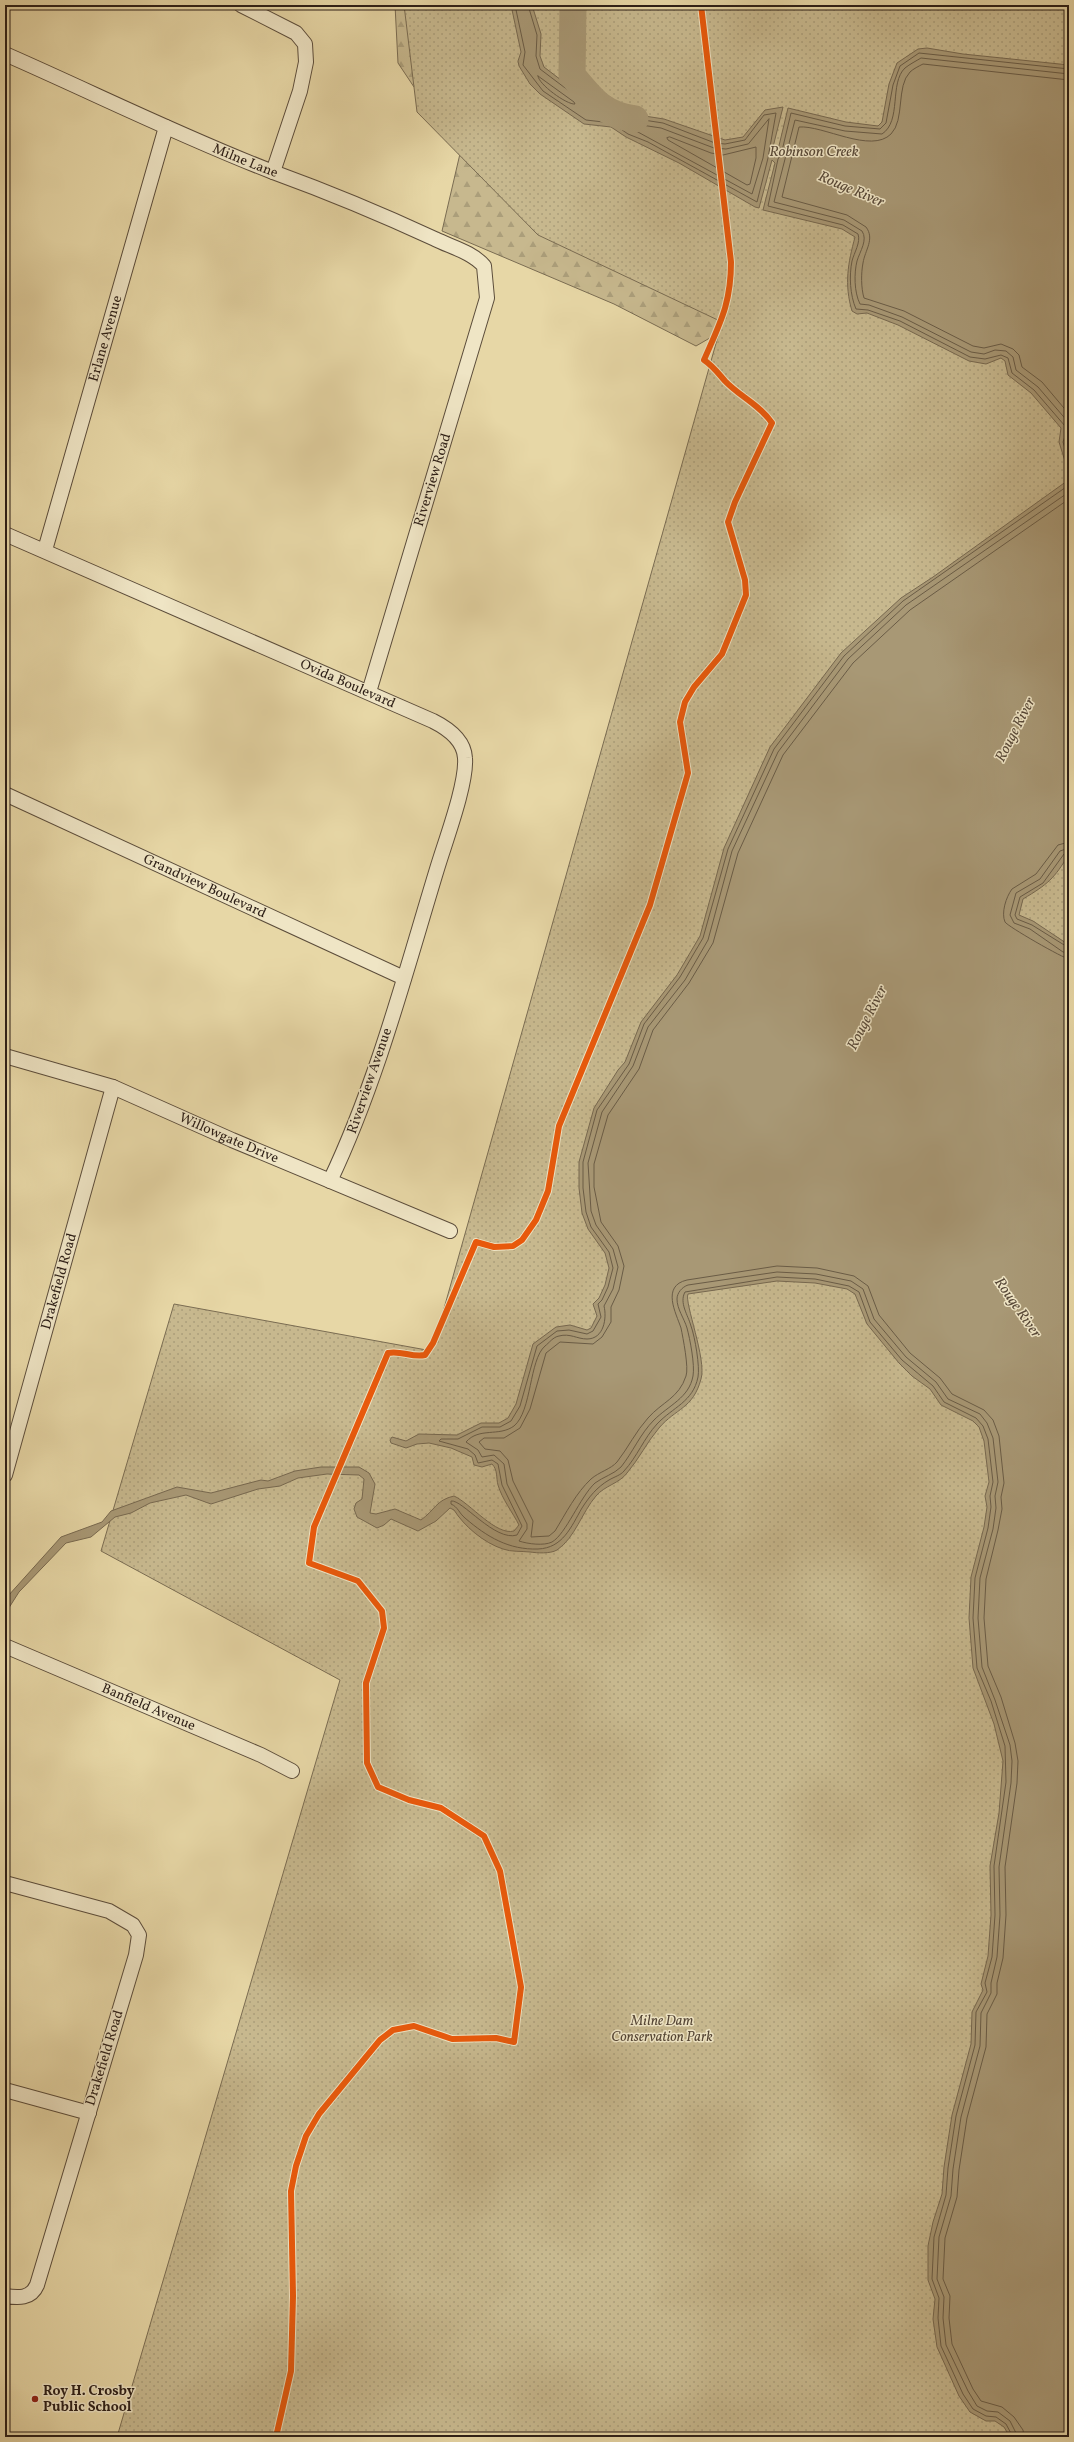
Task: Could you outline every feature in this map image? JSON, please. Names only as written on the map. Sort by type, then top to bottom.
[{"type":"street","points":[[241,5],[296,33],[305,44],[306,62],[300,91],[273,172]]},
{"type":"street","name":"Milne Lane","points":[[5,54],[166,127],[273,172],[311,185],[476,257],[484,266]]},
{"type":"street","name":"Erlane Avenue","points":[[45,550],[166,127]]},
{"type":"street","name":"Riverview Road","points":[[369,692],[487,298],[484,266]]},
{"type":"street","name":"Ovida Boulevard","points":[[5,534],[45,550],[369,692],[447,728],[457,738],[465,757],[458,799],[404,978]]},
{"type":"street","name":"Grandview Boulevard","points":[[5,794],[404,978]]},
{"type":"street","name":"Riverview Avenue","points":[[330,1181],[369,1090],[404,978]]},
{"type":"street","name":"Willowgate Drive","points":[[5,1056],[113,1087],[450,1231]]},
{"type":"street","name":"Drakefield Road","points":[[5,1475],[113,1087]]},
{"type":"street","name":"Banfield Avenue","points":[[5,1646],[255,1752],[292,1771]]},
{"type":"street","name":"Drakefield Road","points":[[5,1883],[109,1911],[133,1925],[140,1935],[136,1955],[37,2285],[34,2290],[23,2297],[5,2296]]},
{"type":"street","points":[[5,2090],[89,2113]]},
{"type":"green space","points":[[395,5],[504,5],[753,313],[696,346],[614,304],[442,231],[469,115],[414,87],[398,63]]},
{"type":"green space","name":"Milne Dam Conservation Park","points":[[404,5],[1069,5],[1069,2437],[117,2437],[340,1680],[101,1551],[174,1304],[432,1351],[722,322],[538,235],[417,112]]},
{"type":"water","name":"Robinson Creek","points":[[511,5],[532,5],[541,34],[540,56],[544,67],[591,103],[625,113],[664,119],[725,140],[743,137],[765,110],[783,107],[771,155],[774,156],[777,154],[788,108],[846,122],[878,126],[882,122],[889,84],[897,63],[918,49],[927,48],[963,54],[1069,65],[1069,474],[1059,442],[1061,428],[1031,393],[1008,375],[1005,361],[1001,358],[986,364],[969,361],[898,325],[867,313],[857,314],[852,311],[848,292],[848,274],[850,256],[855,237],[842,229],[763,210],[775,163],[772,160],[759,208],[755,207],[679,163],[626,137],[611,127],[584,124],[540,94],[530,84],[519,66],[518,61],[521,52]]},
{"type":"water","points":[[1069,474],[1069,854],[1050,880],[1023,899],[1019,915],[1033,921],[1069,945],[1069,2437],[1010,2437],[1004,2427],[995,2421],[986,2421],[970,2412],[959,2396],[937,2347],[933,2319],[935,2299],[928,2280],[928,2246],[933,2222],[942,2194],[944,2167],[952,2115],[971,2044],[972,2012],[983,1990],[981,1984],[988,1956],[991,1915],[990,1866],[999,1813],[1003,1761],[994,1724],[973,1668],[969,1618],[971,1577],[984,1527],[987,1507],[985,1496],[989,1482],[984,1441],[979,1427],[973,1421],[941,1405],[930,1389],[912,1376],[899,1363],[867,1324],[855,1294],[847,1289],[815,1283],[777,1281],[688,1294],[689,1308],[701,1359],[702,1370],[698,1389],[689,1402],[665,1421],[659,1428],[624,1476],[596,1496],[569,1539],[557,1550],[547,1553],[540,1553],[506,1550],[489,1543],[475,1533],[463,1522],[454,1510],[450,1508],[436,1521],[418,1531],[391,1519],[384,1525],[377,1528],[357,1517],[354,1509],[356,1503],[362,1499],[364,1479],[359,1475],[327,1474],[298,1478],[280,1486],[258,1489],[211,1504],[186,1495],[150,1503],[131,1513],[115,1517],[91,1537],[66,1543],[19,1592],[5,1614],[5,1601],[61,1537],[102,1522],[111,1511],[177,1487],[211,1493],[261,1480],[268,1481],[295,1471],[321,1467],[359,1467],[369,1473],[375,1484],[370,1513],[376,1514],[395,1509],[421,1520],[443,1500],[454,1496],[499,1529],[514,1531],[519,1525],[500,1490],[497,1482],[496,1471],[492,1464],[482,1467],[474,1465],[472,1457],[451,1448],[429,1443],[417,1444],[406,1448],[391,1443],[390,1440],[392,1437],[406,1441],[419,1434],[457,1435],[481,1423],[499,1423],[508,1418],[516,1404],[533,1344],[556,1327],[570,1325],[587,1330],[591,1328],[597,1316],[593,1304],[599,1298],[605,1285],[609,1268],[605,1253],[588,1229],[582,1213],[579,1188],[579,1162],[594,1108],[618,1070],[625,1062],[641,1022],[677,975],[700,936],[724,848],[770,747],[841,653],[901,598],[933,577],[1067,481]]},
{"type":"waterway","name":"Rouge River","points":[[573,5],[572,75],[592,98],[606,110],[614,114],[635,119]]},
{"type":"cycle path","points":[[276,2437],[291,2371],[293,2296],[291,2191],[296,2166],[306,2136],[319,2114],[380,2040],[393,2030],[414,2026],[452,2039],[496,2038],[514,2042],[521,1987],[500,1871],[484,1836],[441,1808],[409,1800],[378,1787],[367,1763],[366,1683],[384,1628],[382,1611],[358,1581],[309,1563],[314,1527],[388,1353],[397,1352],[416,1356],[425,1355],[433,1343],[476,1242],[494,1247],[513,1246],[522,1240],[536,1220],[548,1191],[559,1126],[650,905],[688,773],[680,722],[685,702],[694,687],[722,654],[746,595],[745,580],[728,522],[735,502],[772,423],[762,411],[725,381],[713,367],[704,360],[724,313],[729,290],[731,262],[701,5]]},
{"type":"place","name":"Roy H. Crosby Public School","points":[[35,2399]]}]
